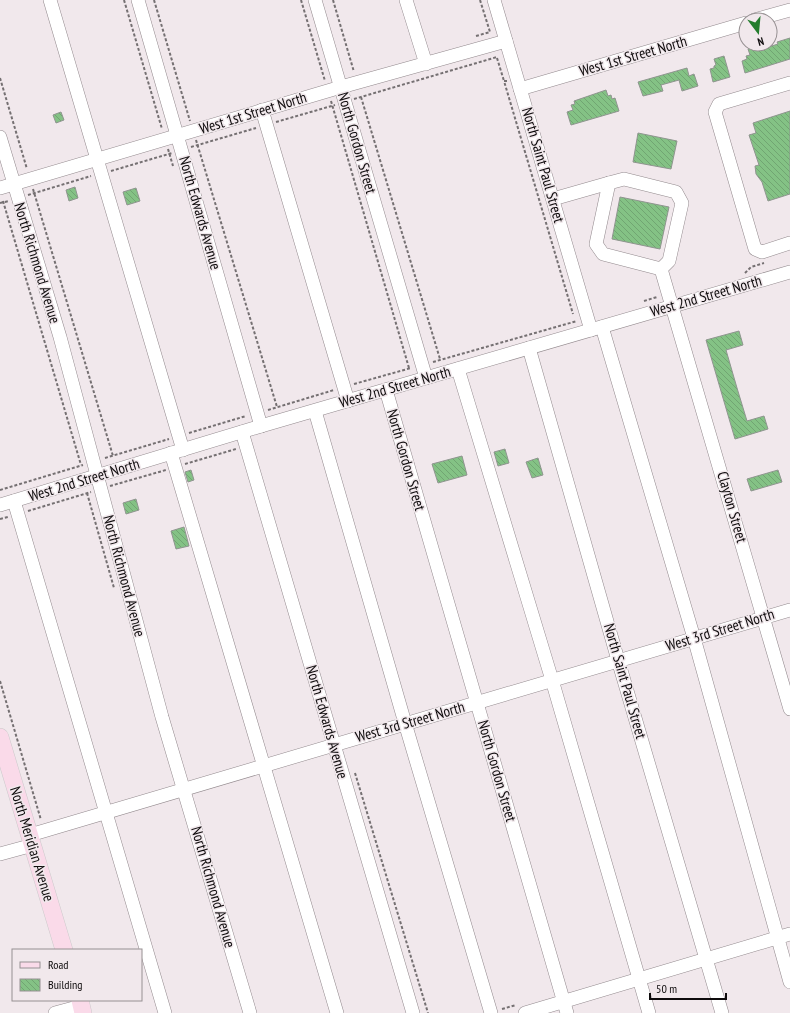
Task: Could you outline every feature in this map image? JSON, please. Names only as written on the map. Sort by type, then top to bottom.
[{"type":"main road","name":"North Meridian Avenue","points":[[0,737],[35,837],[64,949]]},
{"type":"street","points":[[50,0],[179,436],[175,467],[337,1013]]},
{"type":"street","name":"North Edwards Avenue","points":[[138,0],[261,426]]},
{"type":"street","name":"North Gordon Street","points":[[315,0],[426,378]]},
{"type":"street","points":[[406,0],[426,64]]},
{"type":"street","name":"North Saint Paul Street","points":[[494,0],[589,324],[694,638],[790,982]]},
{"type":"street","points":[[778,13],[790,10]]},
{"type":"street","name":"West 1st Street North","points":[[519,83],[738,24]]},
{"type":"street","name":"West 1st Street North","points":[[1,192],[14,184],[357,82],[506,41]]},
{"type":"street","points":[[790,83],[719,104],[715,112],[755,249],[762,252],[790,243]]},
{"type":"street","points":[[262,110],[348,401]]},
{"type":"street","name":"North Richmond Avenue","points":[[0,137],[60,337],[87,464],[96,476],[184,788],[250,1013]]},
{"type":"street","points":[[553,199],[609,182],[624,179],[676,192],[682,203],[669,261],[661,269],[603,254],[596,244],[609,182]]},
{"type":"street","name":"Clayton Street","points":[[661,269],[790,709]]},
{"type":"street","name":"West 2nd Street North","points":[[0,505],[261,426],[529,348],[589,324],[670,300],[790,272]]},
{"type":"street","name":"North Saint Paul Street","points":[[529,348],[618,660],[722,1013]]},
{"type":"street","points":[[458,369],[552,680],[649,1013]]},
{"type":"street","name":"North Gordon Street","points":[[386,390],[566,1007]]},
{"type":"street","points":[[315,411],[405,724],[491,1013]]},
{"type":"street","name":"North Edwards Avenue","points":[[242,432],[413,1013]]},
{"type":"street","points":[[14,501],[165,1013]]},
{"type":"street","name":"West 3rd Street North","points":[[0,854],[35,837],[106,812],[790,610]]},
{"type":"street","points":[[525,1013],[566,1007],[639,979],[790,934]]},
{"type":"street","points":[[55,1013],[81,1006]]},
{"type":"path","points":[[154,0],[277,407]]},
{"type":"path","points":[[301,0],[409,368]]},
{"type":"path","points":[[333,0],[440,360]]},
{"type":"path","points":[[0,203],[497,57]]},
{"type":"path","points":[[0,78],[113,456]]},
{"type":"path","points":[[0,490],[409,368],[589,324],[504,81],[519,83]]},
{"type":"path","points":[[1,192],[87,464]]},
{"type":"path","points":[[744,275],[751,267],[770,262]]},
{"type":"path","points":[[641,302],[670,300]]},
{"type":"path","points":[[0,519],[238,448]]},
{"type":"path","points":[[0,681],[35,837]]},
{"type":"path","points":[[355,771],[428,1013]]},
{"type":"building","points":[[790,38],[790,59],[745,73],[742,61],[747,59],[746,56],[750,55],[749,52],[778,52],[778,42]]},
{"type":"building","points":[[724,56],[730,77],[713,82],[710,69],[714,68],[716,65],[714,59]]},
{"type":"building","points":[[687,68],[689,76],[694,74],[698,86],[682,91],[679,80],[661,85],[663,91],[643,96],[638,82]]},
{"type":"building","points":[[606,90],[608,96],[611,95],[612,99],[615,98],[619,111],[571,125],[567,112],[573,110],[571,105],[575,104],[574,101]]},
{"type":"building","points":[[790,111],[790,194],[768,201],[762,182],[756,174],[755,166],[759,165],[749,135],[756,133],[753,123]]},
{"type":"building","points":[[61,112],[64,120],[56,123],[53,115]]},
{"type":"building","points":[[638,133],[677,141],[671,169],[633,162]]},
{"type":"building","points":[[75,187],[78,198],[69,201],[66,190]]},
{"type":"building","points":[[136,188],[140,201],[127,205],[123,192]]},
{"type":"building","points":[[620,197],[669,207],[660,249],[612,239]]},
{"type":"building","points":[[739,331],[743,345],[726,350],[737,388],[747,421],[764,416],[768,429],[735,439],[706,340]]},
{"type":"building","points":[[505,449],[509,463],[498,466],[494,452]]},
{"type":"building","points":[[462,456],[467,475],[438,483],[432,464]]},
{"type":"building","points":[[538,458],[543,475],[532,478],[526,462]]},
{"type":"building","points":[[191,470],[194,480],[188,482],[185,472]]},
{"type":"building","points":[[778,470],[782,482],[751,491],[747,479]]},
{"type":"building","points":[[136,499],[139,510],[126,514],[123,503]]},
{"type":"building","points":[[184,527],[189,546],[176,549],[171,531]]}]
